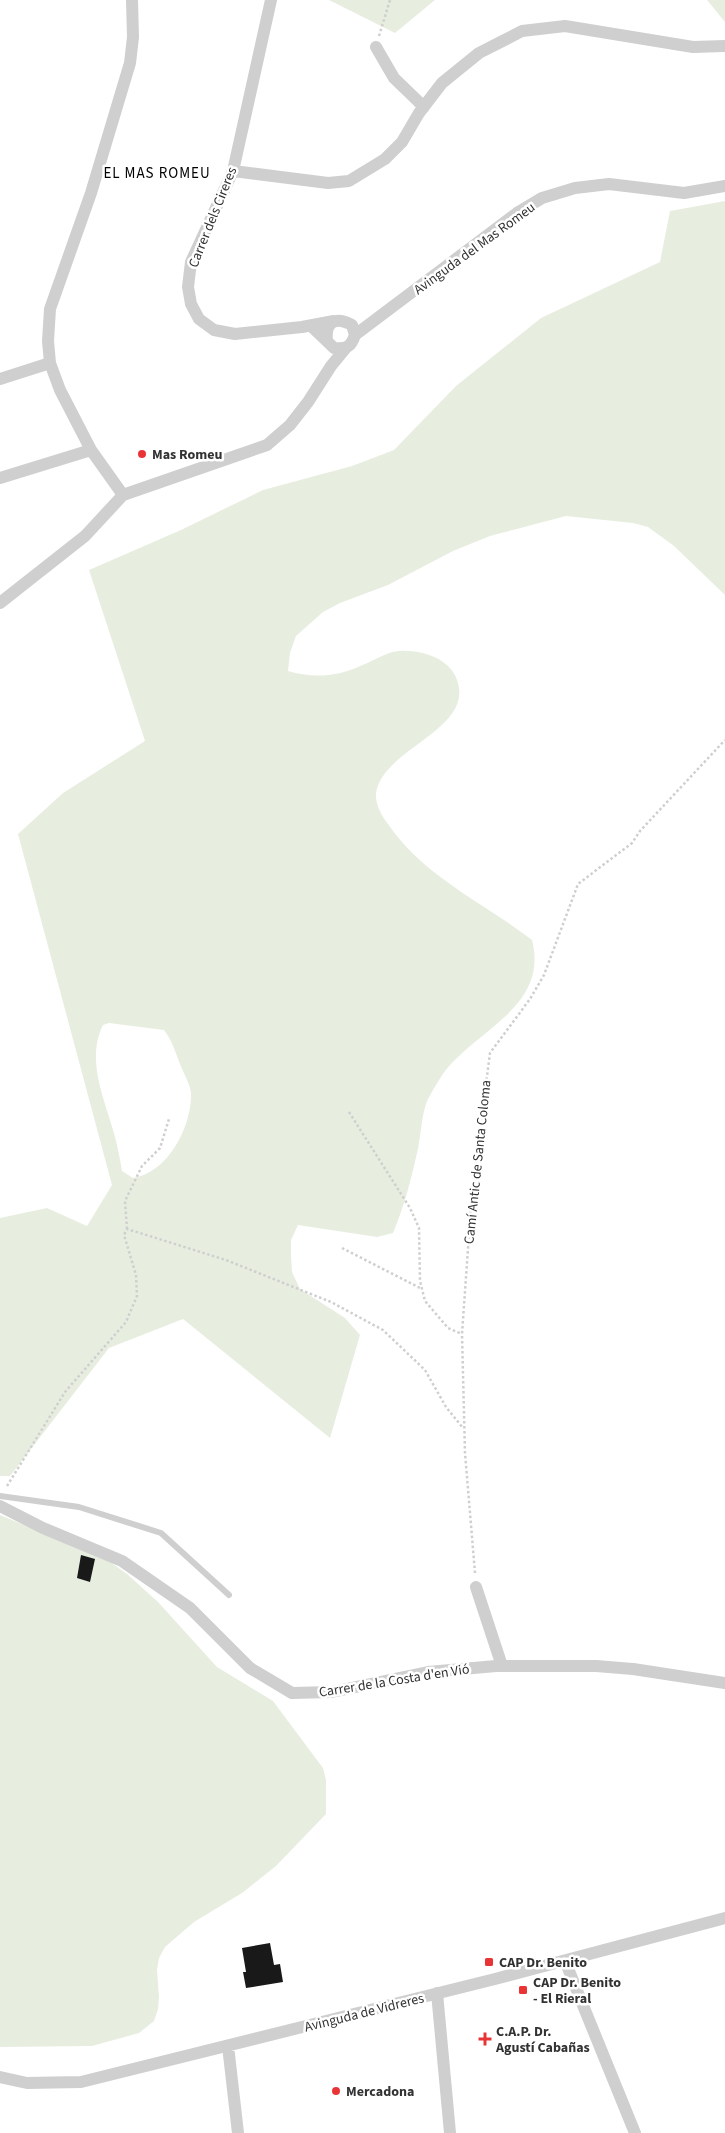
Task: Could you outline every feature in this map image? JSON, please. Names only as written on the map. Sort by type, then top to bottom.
[{"type":"street","points":[[123,495],[91,450],[60,390],[50,363],[48,341],[50,309],[91,193],[130,63],[134,37],[132,0]]},
{"type":"street","name":"Carrer dels Cireres","points":[[271,0],[233,171],[191,262],[188,287],[191,304],[199,319],[214,330],[235,334],[311,326],[334,321]]},
{"type":"street","points":[[233,171],[328,183],[349,180],[385,159],[402,142],[442,83],[480,52],[522,32],[565,26],[693,47],[725,46]]},
{"type":"street","points":[[376,47],[394,78],[424,107]]},
{"type":"street","name":"Avinguda del Mas Romeu","points":[[354,330],[378,319],[517,213],[542,198],[575,188],[609,184],[684,193],[725,186]]},
{"type":"street","points":[[0,603],[85,536],[123,495],[267,445],[290,425],[308,402],[331,366],[335,346],[326,331],[329,326],[334,321],[343,320],[354,330],[351,345],[335,346],[311,326]]},
{"type":"street","points":[[0,379],[50,363]]},
{"type":"street","points":[[0,478],[91,450]]},
{"type":"street","name":"Carrer de la Costa d'en Vió","points":[[1,1500],[43,1528],[122,1561],[190,1608],[250,1668],[292,1693],[332,1692],[428,1672],[502,1666],[633,1668],[725,1683]]},
{"type":"street","points":[[476,1586],[502,1666]]},
{"type":"street","name":"Avinguda de Vidreres","points":[[0,2077],[26,2083],[81,2082],[565,1961],[725,1918]]},
{"type":"street","points":[[565,1961],[635,2133]]},
{"type":"street","points":[[437,1993],[450,2133]]},
{"type":"street","points":[[228,2046],[238,2133]]},
{"type":"lane","points":[[1,1500],[79,1507],[161,1533],[228,1595]]},
{"type":"path","points":[[376,47],[390,0]]},
{"type":"path","name":"Camí Antic de Santa Coloma","points":[[476,1586],[464,1429],[462,1334],[472,1192],[490,1054],[530,1000],[544,975],[578,884],[632,844],[640,831],[725,740]]},
{"type":"path","points":[[348,1112],[410,1208],[419,1228],[422,1289],[425,1301],[448,1328],[462,1334]]},
{"type":"path","points":[[1,1500],[8,1484],[65,1392],[126,1322],[137,1296],[136,1275],[124,1235],[127,1229],[125,1201],[142,1166],[160,1148],[170,1119]]},
{"type":"path","points":[[127,1229],[226,1260],[330,1302],[382,1330],[425,1370],[446,1407],[464,1429]]},
{"type":"path","points":[[342,1248],[422,1289]]},
{"type":"shaded area","points":[[329,0],[435,0],[395,33]]},
{"type":"shaded area","points":[[707,0],[725,0],[725,22]]},
{"type":"shaded area","points":[[725,201],[725,595],[674,546],[648,527],[633,523],[566,516],[490,536],[453,551],[388,585],[340,603],[323,612],[296,636],[290,653],[288,671],[306,675],[341,673],[395,651],[423,653],[444,662],[452,670],[457,680],[459,697],[453,712],[441,726],[394,763],[382,777],[376,793],[378,806],[381,814],[403,843],[436,874],[532,940],[534,963],[530,982],[521,999],[507,1014],[459,1056],[445,1071],[430,1096],[424,1110],[410,1183],[393,1233],[377,1237],[298,1225],[291,1240],[292,1272],[300,1289],[345,1318],[360,1335],[330,1438],[183,1319],[109,1348],[10,1476],[0,1476],[0,1218],[47,1208],[87,1226],[112,1185],[18,834],[63,793],[145,741],[89,570],[181,530],[263,490],[352,466],[394,450],[456,386],[541,318],[660,262],[670,211]],"holes":[[[109,1023],[164,1030],[173,1045],[189,1084],[191,1093],[190,1106],[182,1133],[176,1146],[167,1158],[146,1174],[133,1178],[122,1171],[116,1141],[99,1081],[96,1053],[98,1039],[103,1025]]]},
{"type":"shaded area","points":[[0,1515],[106,1559],[127,1574],[158,1602],[217,1667],[273,1701],[323,1768],[326,1780],[326,1814],[276,1866],[242,1893],[194,1922],[165,1947],[159,1958],[157,1970],[159,1997],[154,2021],[139,2033],[92,2046],[0,2047]]},
{"type":"building","points":[[81,1555],[95,1559],[90,1582],[77,1578]]},
{"type":"building","points":[[270,1943],[274,1965],[280,1964],[283,1982],[246,1988],[243,1972],[246,1972],[242,1948]]},
{"type":"place","name":"Mas Romeu","points":[[142,454]]},
{"type":"place","name":"CAP Dr. Benito","points":[[489,1962]]},
{"type":"place","name":"CAP Dr. Benito - El Rieral","points":[[523,1990]]},
{"type":"place","name":"C.A.P. Dr. Agustí Cabañas","points":[[485,2039]]},
{"type":"place","name":"Mercadona","points":[[336,2091]]},
{"type":"district","name":"EL MAS ROMEU","points":[[157,173]]}]
